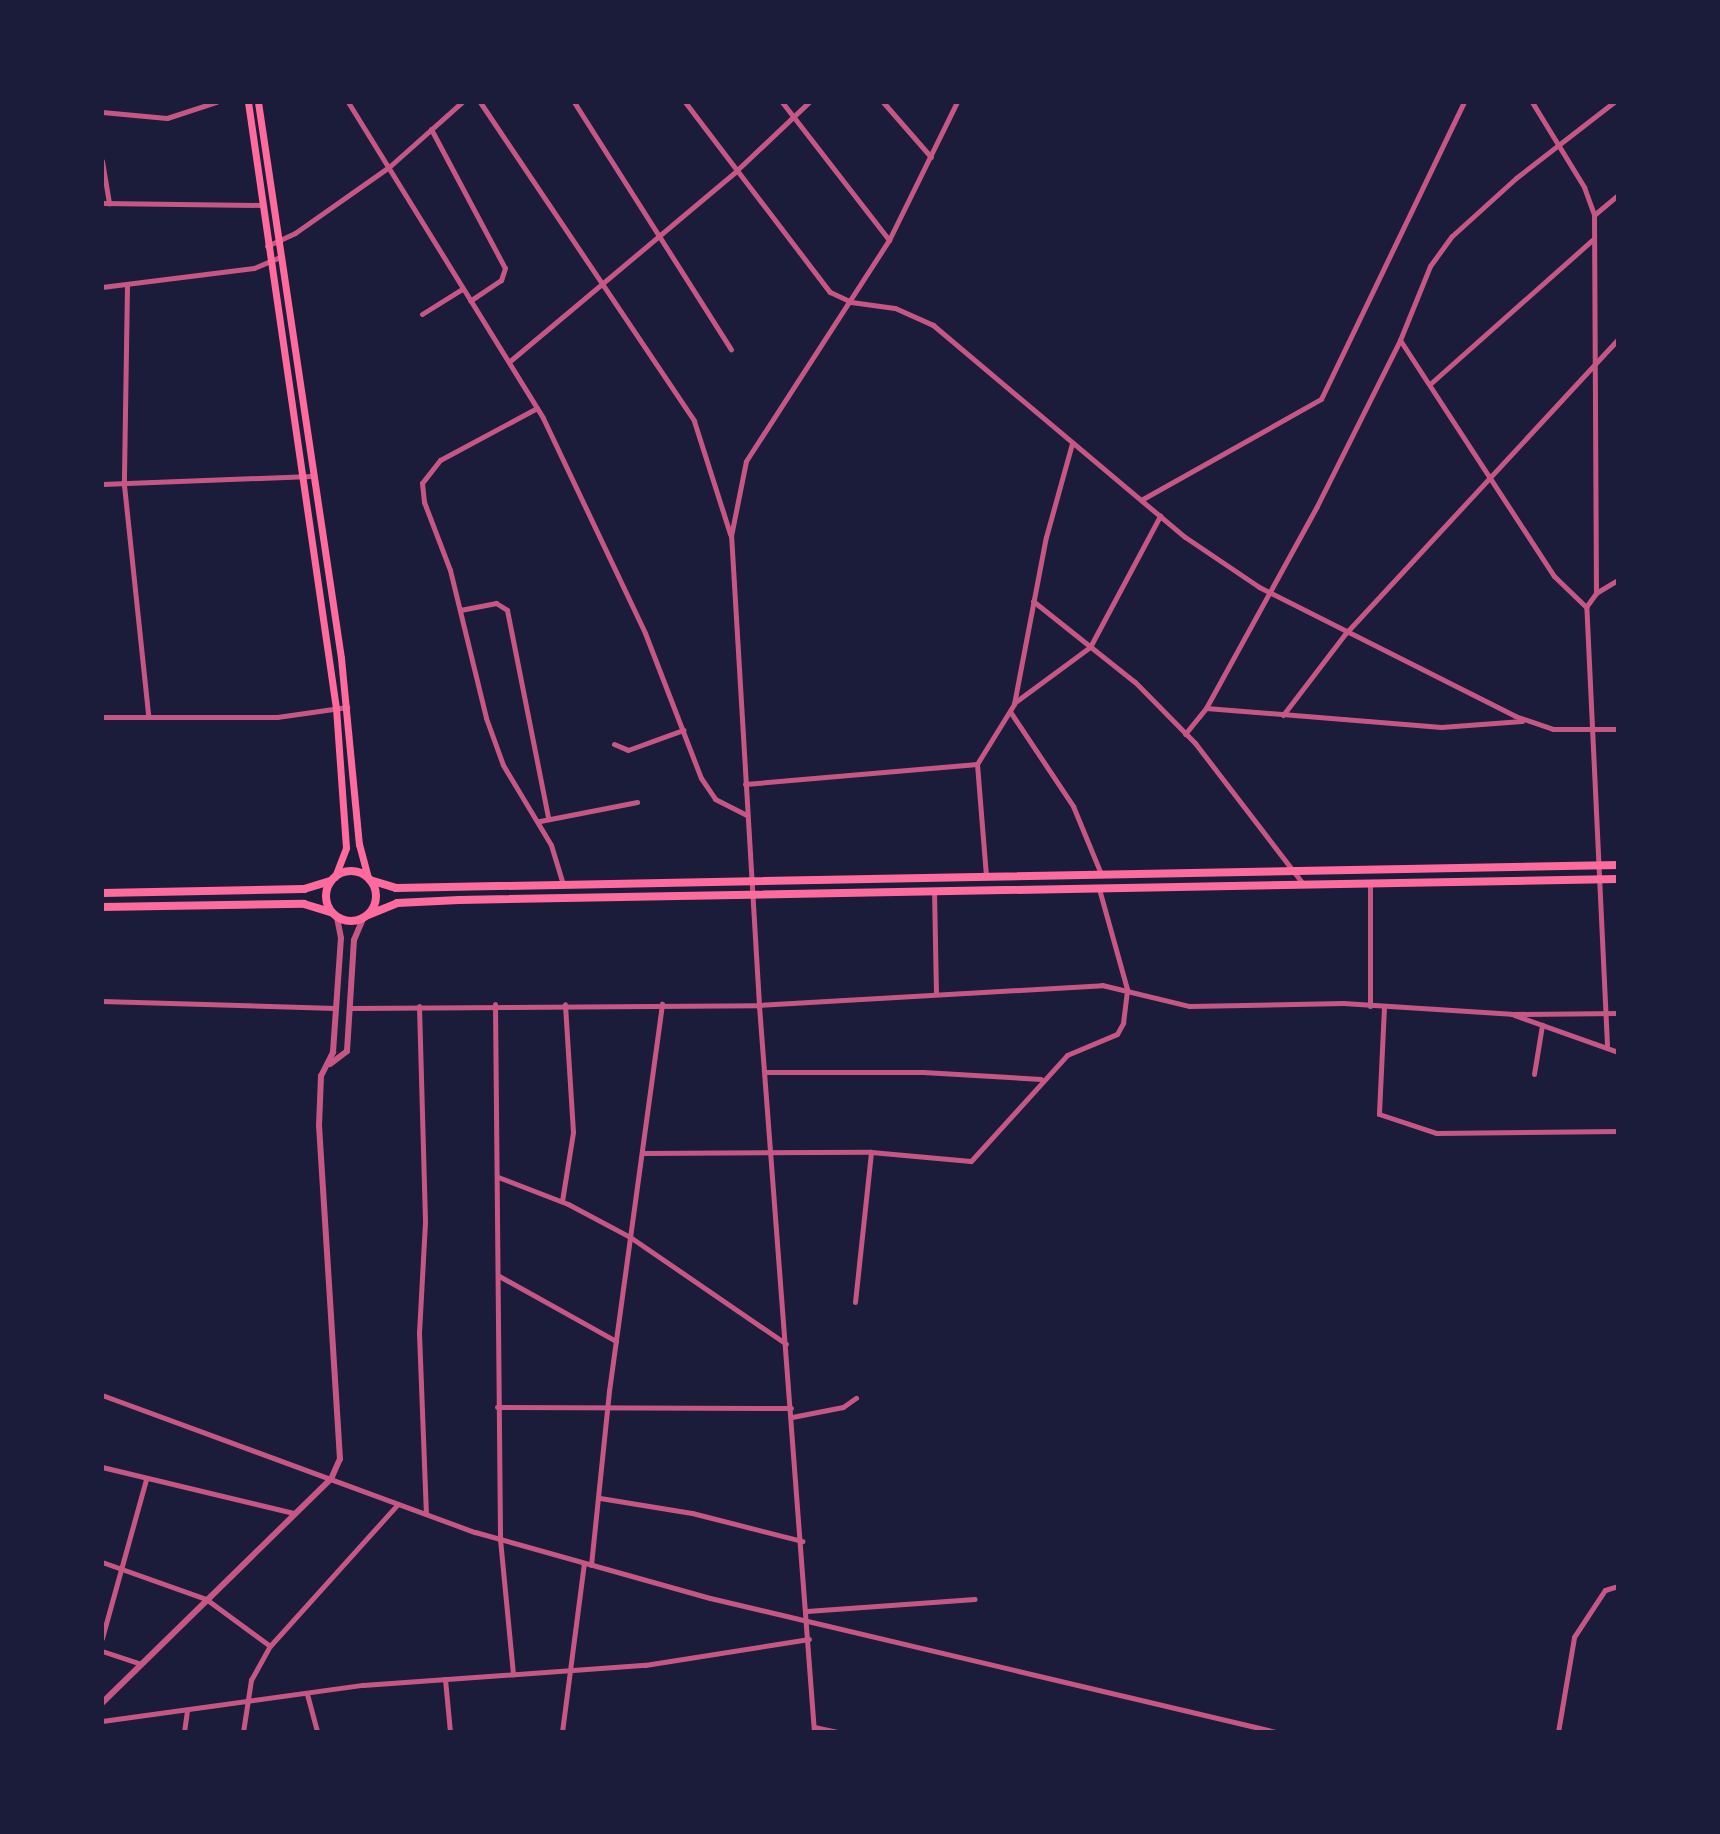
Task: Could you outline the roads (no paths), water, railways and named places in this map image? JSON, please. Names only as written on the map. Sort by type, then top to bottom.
[{"type":"highway","points":[[102,893],[304,889],[352,871],[396,888],[562,882],[1618,865]]},
{"type":"highway","points":[[365,917],[377,901],[369,878]]},
{"type":"highway","points":[[333,879],[326,897],[334,914]]},
{"type":"highway","points":[[102,907],[304,904],[334,914],[365,917],[384,906],[413,902],[1618,879]]},
{"type":"main road","points":[[248,102],[260,205],[336,708],[346,848],[333,879]]},
{"type":"main road","points":[[258,102],[278,258],[347,707],[359,844],[369,878]]},
{"type":"street","points":[[102,112],[167,118],[214,102]]},
{"type":"street","points":[[348,102],[537,408],[645,633],[683,730],[715,799],[747,815]]},
{"type":"street","points":[[266,246],[277,243],[389,167],[462,102]]},
{"type":"street","points":[[480,102],[694,421],[707,449],[731,536],[759,1005],[814,1730],[838,1732]]},
{"type":"street","points":[[574,102],[731,349]]},
{"type":"street","points":[[685,102],[735,172],[830,292],[851,302],[895,308],[933,325],[1160,516],[1272,595],[1345,634],[1527,720],[1553,729],[1618,729]]},
{"type":"street","points":[[782,102],[889,240]]},
{"type":"street","points":[[510,361],[735,172],[809,102]]},
{"type":"street","points":[[883,102],[931,157]]},
{"type":"street","points":[[731,536],[746,461],[889,240],[957,102]]},
{"type":"street","points":[[1141,500],[1321,399],[1464,102]]},
{"type":"street","points":[[1532,102],[1584,187],[1594,215],[1596,593]]},
{"type":"street","points":[[1185,734],[1206,708],[1272,595],[1400,340],[1430,266],[1452,236],[1614,102]]},
{"type":"street","points":[[431,129],[505,268],[501,280],[470,301]]},
{"type":"street","points":[[102,161],[106,203],[260,205]]},
{"type":"street","points":[[1594,215],[1618,195]]},
{"type":"street","points":[[1430,384],[1592,240]]},
{"type":"street","points":[[102,287],[254,268],[278,258]]},
{"type":"street","points":[[127,285],[124,485],[148,715]]},
{"type":"street","points":[[422,314],[462,289]]},
{"type":"street","points":[[1283,715],[1345,634],[1490,473],[1618,339]]},
{"type":"street","points":[[1400,340],[1490,473],[1554,576],[1586,607]]},
{"type":"street","points":[[537,408],[440,460],[422,483],[460,610],[471,669],[503,765],[540,821],[562,882]]},
{"type":"street","points":[[986,876],[977,764],[1014,704],[1033,601],[1072,442]]},
{"type":"street","points":[[102,484],[311,476]]},
{"type":"street","points":[[1014,704],[1090,647],[1160,516]]},
{"type":"street","points":[[1607,1045],[1586,607],[1596,593],[1618,580]]},
{"type":"street","points":[[1033,601],[1135,682],[1185,734],[1304,885]]},
{"type":"street","points":[[460,610],[496,603],[507,610],[548,818]]},
{"type":"street","points":[[102,717],[277,717],[347,707]]},
{"type":"street","points":[[1206,708],[1441,727],[1527,720]]},
{"type":"street","points":[[1011,713],[1073,806],[1101,874]]},
{"type":"street","points":[[614,744],[628,750],[683,730]]},
{"type":"street","points":[[745,784],[977,764]]},
{"type":"street","points":[[540,821],[619,810],[637,802]]},
{"type":"street","points":[[1370,883],[1370,1006]]},
{"type":"street","points":[[642,1153],[771,1150],[871,1152],[971,1161],[1041,1079],[1067,1055],[1117,1034],[1123,1023],[1127,989],[1099,888]]},
{"type":"street","points":[[934,890],[936,992]]},
{"type":"street","points":[[330,1064],[341,938],[334,914]]},
{"type":"street","points":[[102,1703],[331,1479],[340,1459],[340,1408],[319,1126],[321,1076],[330,1064],[345,1058],[354,940],[365,917]]},
{"type":"street","points":[[350,1008],[495,1004],[759,1005],[1037,985],[1127,989],[1189,1006],[1370,1006],[1511,1014],[1618,1013]]},
{"type":"street","points":[[102,1001],[335,1008]]},
{"type":"street","points":[[495,1004],[500,1539],[513,1674]]},
{"type":"street","points":[[562,1202],[573,1132],[565,1004]]},
{"type":"street","points":[[591,1565],[608,1404],[662,1004]]},
{"type":"street","points":[[419,1006],[425,1222],[419,1333],[426,1514]]},
{"type":"street","points":[[1384,1007],[1379,1114],[1436,1133],[1618,1131]]},
{"type":"street","points":[[1511,1014],[1607,1045],[1618,1052]]},
{"type":"street","points":[[1534,1074],[1542,1025]]},
{"type":"street","points":[[765,1072],[923,1072],[1041,1079]]},
{"type":"street","points":[[855,1302],[871,1152]]},
{"type":"street","points":[[498,1177],[562,1202],[630,1237],[786,1344]]},
{"type":"street","points":[[499,1276],[616,1341]]},
{"type":"street","points":[[102,1395],[500,1539],[808,1621],[1276,1732]]},
{"type":"street","points":[[792,1417],[843,1407],[856,1398]]},
{"type":"street","points":[[497,1407],[608,1404],[791,1408]]},
{"type":"street","points":[[102,1467],[294,1513]]},
{"type":"street","points":[[102,1638],[146,1479]]},
{"type":"street","points":[[600,1498],[692,1513],[802,1541]]},
{"type":"street","points":[[243,1732],[251,1680],[270,1646],[398,1504]]},
{"type":"street","points":[[102,1562],[206,1599],[270,1646]]},
{"type":"street","points":[[562,1732],[584,1563]]},
{"type":"street","points":[[1558,1732],[1574,1637],[1605,1590],[1618,1586]]},
{"type":"street","points":[[807,1611],[975,1599]]},
{"type":"street","points":[[102,1721],[445,1679],[645,1665],[809,1639]]},
{"type":"street","points":[[102,1651],[141,1664]]},
{"type":"street","points":[[445,1679],[450,1732]]},
{"type":"street","points":[[307,1694],[317,1732]]},
{"type":"street","points":[[184,1732],[187,1711]]}]
